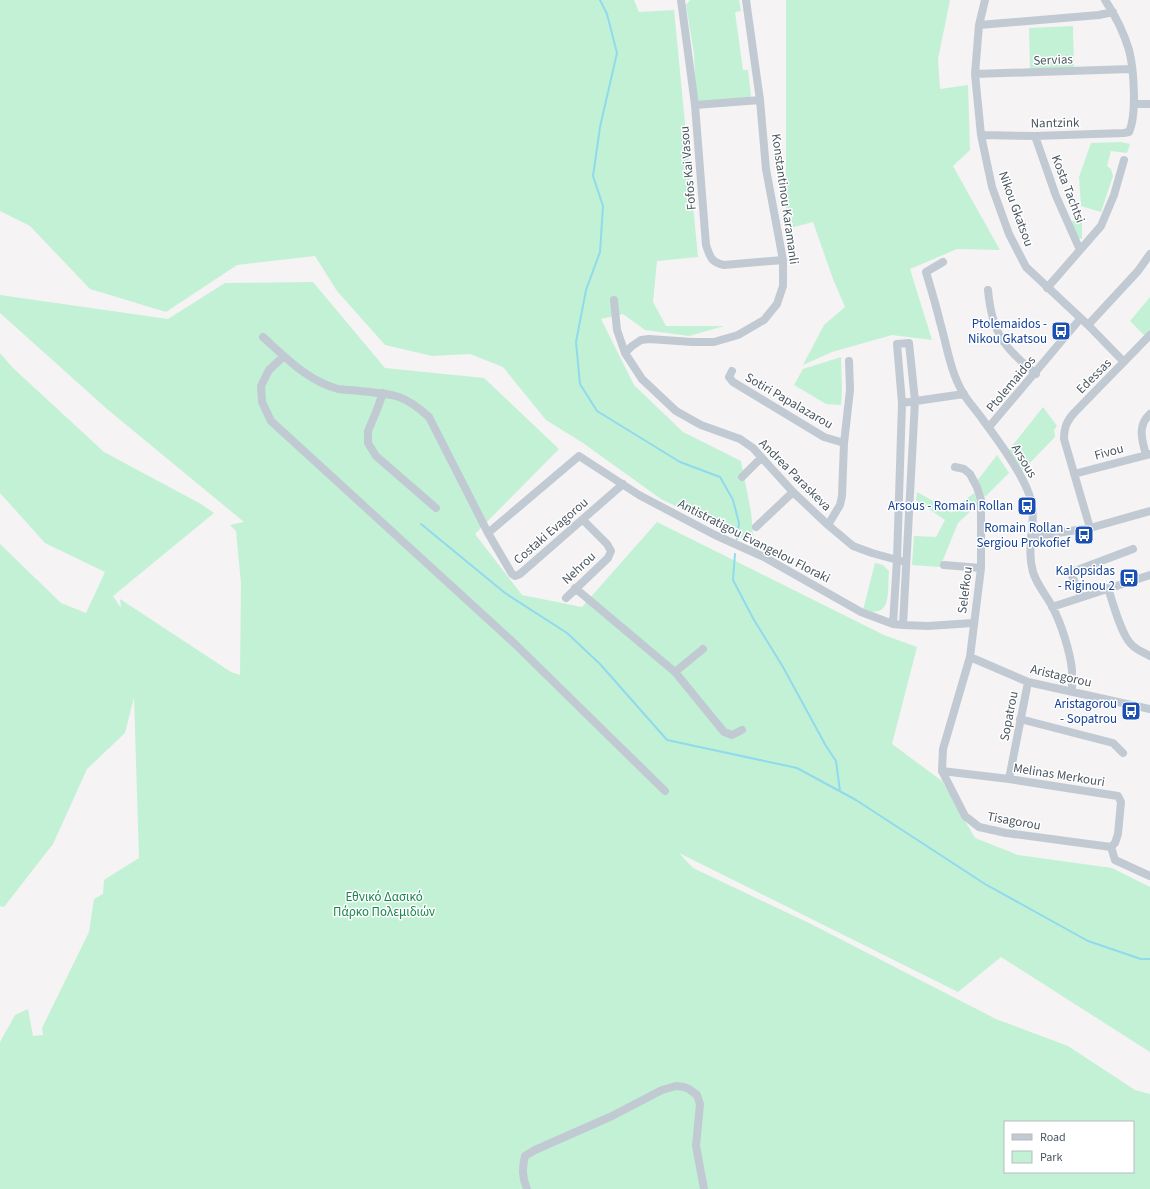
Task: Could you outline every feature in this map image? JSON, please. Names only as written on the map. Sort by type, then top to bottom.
[{"type":"street","name":"Fofos Kai Vasou","points":[[680,0],[695,105],[706,245],[710,256],[715,263],[724,265],[783,260]]},
{"type":"street","name":"Konstantinou Karamanli","points":[[625,353],[641,340],[649,339],[714,342],[738,335],[764,320],[777,304],[783,286],[783,260],[766,169],[760,100],[746,0]]},
{"type":"street","name":"Nikou Gkatsou","points":[[985,0],[979,25],[975,74],[981,135],[992,187],[1009,234],[1026,267],[1088,325],[1124,362]]},
{"type":"street","points":[[1105,0],[1113,12],[1129,50],[1134,104],[1150,104]]},
{"type":"street","points":[[979,25],[1099,15],[1113,12]]},
{"type":"street","name":"Servias","points":[[975,74],[1131,69]]},
{"type":"street","points":[[695,105],[760,100]]},
{"type":"street","name":"Nantzink","points":[[981,135],[1035,136],[1129,132],[1133,124],[1134,104]]},
{"type":"street","name":"Kosta Tachtsi","points":[[1035,136],[1056,196],[1080,250]]},
{"type":"street","points":[[1047,288],[1101,226],[1114,195],[1124,160]]},
{"type":"street","points":[[1088,325],[1138,271],[1150,254]]},
{"type":"street","name":"Arsous","points":[[943,262],[926,272],[941,322],[950,363],[955,378],[964,394],[989,427],[1024,482],[1033,509],[1034,522],[1030,550],[1033,571],[1038,584],[1052,607],[1064,638],[1072,669],[1072,691]]},
{"type":"street","points":[[988,290],[992,319],[1004,344],[1016,358],[1036,374]]},
{"type":"street","name":"Andrea Paraskeva","points":[[614,300],[617,330],[625,353],[642,379],[676,411],[701,425],[740,439],[753,448],[793,492],[853,546],[872,553],[906,561]]},
{"type":"street","name":"Ptolemaidos","points":[[989,427],[1036,374],[1080,319]]},
{"type":"street","name":"Edessas","points":[[1074,474],[1064,438],[1064,429],[1068,420],[1150,335]]},
{"type":"street","points":[[263,337],[303,372],[322,383],[339,389],[383,393],[402,397],[416,405],[429,417],[488,534]]},
{"type":"street","points":[[893,624],[897,560],[902,403],[897,344],[909,343],[915,401],[903,625]]},
{"type":"street","points":[[284,356],[269,370],[261,386],[262,402],[271,421],[515,644],[665,791]]},
{"type":"street","points":[[828,525],[840,505],[842,496],[844,443],[850,390],[849,361]]},
{"type":"street","name":"Sotiri Papalazarou","points":[[732,371],[729,377],[733,382],[824,437],[844,443]]},
{"type":"street","points":[[383,393],[368,431],[368,443],[376,456],[436,508]]},
{"type":"street","points":[[902,403],[964,394]]},
{"type":"street","points":[[1148,455],[1141,435],[1142,425],[1150,414]]},
{"type":"street","name":"Fivou","points":[[1074,474],[1148,455]]},
{"type":"street","name":"Antistratigou Evangelou Floraki","points":[[488,534],[579,456],[639,495],[715,535],[764,557],[860,612],[893,624],[903,625],[928,626],[973,623]]},
{"type":"street","points":[[742,477],[761,458]]},
{"type":"street","name":"Selefkou","points":[[955,467],[964,469],[970,474],[977,487],[981,500],[981,568],[970,657]]},
{"type":"street","points":[[1074,474],[1090,528]]},
{"type":"street","name":"Costaki Evagorou","points":[[488,534],[512,574],[515,576],[520,574],[623,484]]},
{"type":"street","points":[[756,527],[793,492]]},
{"type":"street","points":[[1031,536],[1090,528],[1150,511]]},
{"type":"street","name":"Nehrou","points":[[566,598],[608,558],[611,551],[607,544],[583,520]]},
{"type":"street","points":[[1081,597],[1072,576],[1072,572],[1133,549]]},
{"type":"street","points":[[944,565],[981,568]]},
{"type":"street","points":[[1052,607],[1150,575]]},
{"type":"street","points":[[575,588],[675,672],[724,732],[732,735],[742,730]]},
{"type":"street","points":[[1108,588],[1124,635],[1137,650],[1150,656]]},
{"type":"street","points":[[675,672],[703,649]]},
{"type":"street","points":[[942,771],[943,749],[970,657]]},
{"type":"street","name":"Aristagorou","points":[[970,657],[1028,682],[1150,709]]},
{"type":"street","name":"Sopatrou","points":[[1009,779],[1028,682]]},
{"type":"street","points":[[1020,719],[1113,743],[1123,752]]},
{"type":"street","name":"Melinas Merkouri","points":[[942,771],[1009,779],[1118,796],[1121,802],[1118,834],[1116,843],[1111,847]]},
{"type":"street","name":"Tisagorou","points":[[942,771],[966,816],[979,827],[1006,833],[1111,847]]},
{"type":"street","points":[[1111,847],[1115,860],[1150,876]]},
{"type":"street","points":[[527,1189],[522,1166],[525,1156],[535,1150],[612,1116],[662,1090],[676,1086],[684,1087],[697,1095],[700,1104],[696,1146],[704,1189]]},
{"type":"green space","points":[[0,0],[634,0],[639,12],[674,10],[698,257],[657,261],[653,302],[666,326],[724,326],[689,336],[645,330],[623,314],[601,319],[634,385],[683,432],[741,461],[751,512],[754,544],[661,499],[583,443],[546,420],[503,367],[470,354],[432,356],[385,345],[337,291],[315,256],[237,265],[166,312],[90,289],[30,226],[0,211]]},
{"type":"green space","points":[[690,0],[739,0],[741,11],[735,12],[743,70],[748,70],[751,95],[747,99],[700,103],[696,96],[694,54],[686,5]]},
{"type":"green space","points":[[786,0],[950,0],[938,59],[940,89],[968,85],[970,150],[953,166],[1000,250],[957,249],[910,269],[932,340],[892,335],[832,352],[803,365],[824,325],[845,307],[833,279],[813,222],[786,229]]},
{"type":"green space","points":[[1073,26],[1074,70],[1030,71],[1029,28]]},
{"type":"green space","points":[[1121,142],[1130,144],[1127,153],[1111,151],[1107,166],[1111,169],[1113,176],[1101,212],[1081,206],[1079,177],[1091,143]]},
{"type":"green space","points":[[1070,221],[1082,221],[1082,239],[1077,237]]},
{"type":"green space","name":"Εθνικό Δασικό Πάρκο Πολεμιδιών","points":[[313,282],[385,368],[484,378],[559,449],[475,534],[522,595],[582,607],[657,522],[884,635],[917,647],[892,744],[942,781],[975,838],[1018,855],[1112,868],[1150,887],[1150,1052],[1001,957],[958,992],[679,853],[693,868],[811,924],[996,1019],[1068,1046],[1135,1090],[1150,1094],[1150,1189],[0,1189],[0,1042],[15,1015],[28,1009],[33,1036],[43,1035],[42,1028],[89,932],[94,899],[103,894],[104,880],[139,858],[134,697],[125,733],[87,769],[53,844],[4,907],[0,906],[0,544],[61,603],[86,613],[105,572],[45,543],[0,493],[0,353],[13,368],[104,452],[201,504],[214,513],[113,596],[121,608],[120,599],[231,672],[240,675],[241,583],[236,531],[230,525],[244,522],[107,409],[0,313],[0,295],[168,319],[225,283]]},
{"type":"green space","points":[[1150,297],[1150,332],[1146,337],[1130,321]]},
{"type":"green space","points":[[841,357],[841,405],[826,404],[794,385],[803,369]]},
{"type":"green space","points":[[1043,407],[1057,426],[1054,430],[1055,437],[1022,471],[1008,451]]},
{"type":"green space","points":[[997,455],[1009,473],[985,497],[977,481]]},
{"type":"green space","points":[[917,492],[951,511],[951,513],[974,493],[977,501],[977,505],[958,523],[940,567],[912,565],[914,536],[936,537],[945,520],[916,500]]},
{"type":"green space","points":[[875,563],[883,565],[889,571],[888,595],[886,602],[884,607],[879,611],[873,612],[863,610]]},
{"type":"waterway","points":[[600,0],[607,14],[617,53],[600,127],[593,176],[603,206],[600,252],[586,290],[576,342],[580,384],[597,411],[680,462],[720,477],[733,500],[739,523],[737,539]]},
{"type":"waterway","points":[[421,524],[505,593],[567,633],[600,664],[667,740],[797,768],[856,800],[985,884],[1088,941],[1141,959],[1150,959]]},
{"type":"waterway","points":[[735,554],[733,580],[754,620],[783,667],[826,746],[836,761],[840,791]]},
{"type":"place","name":"Ptolemaidos - Nikou Gkatsou","points":[[1061,331]]},
{"type":"place","name":"Arsous - Romain Rollan","points":[[1027,506]]},
{"type":"place","name":"Romain Rollan - Sergiou Prokofief","points":[[1084,535]]},
{"type":"place","name":"Kalopsidas - Riginou 2","points":[[1129,578]]},
{"type":"place","name":"Aristagorou - Sopatrou","points":[[1131,711]]}]
